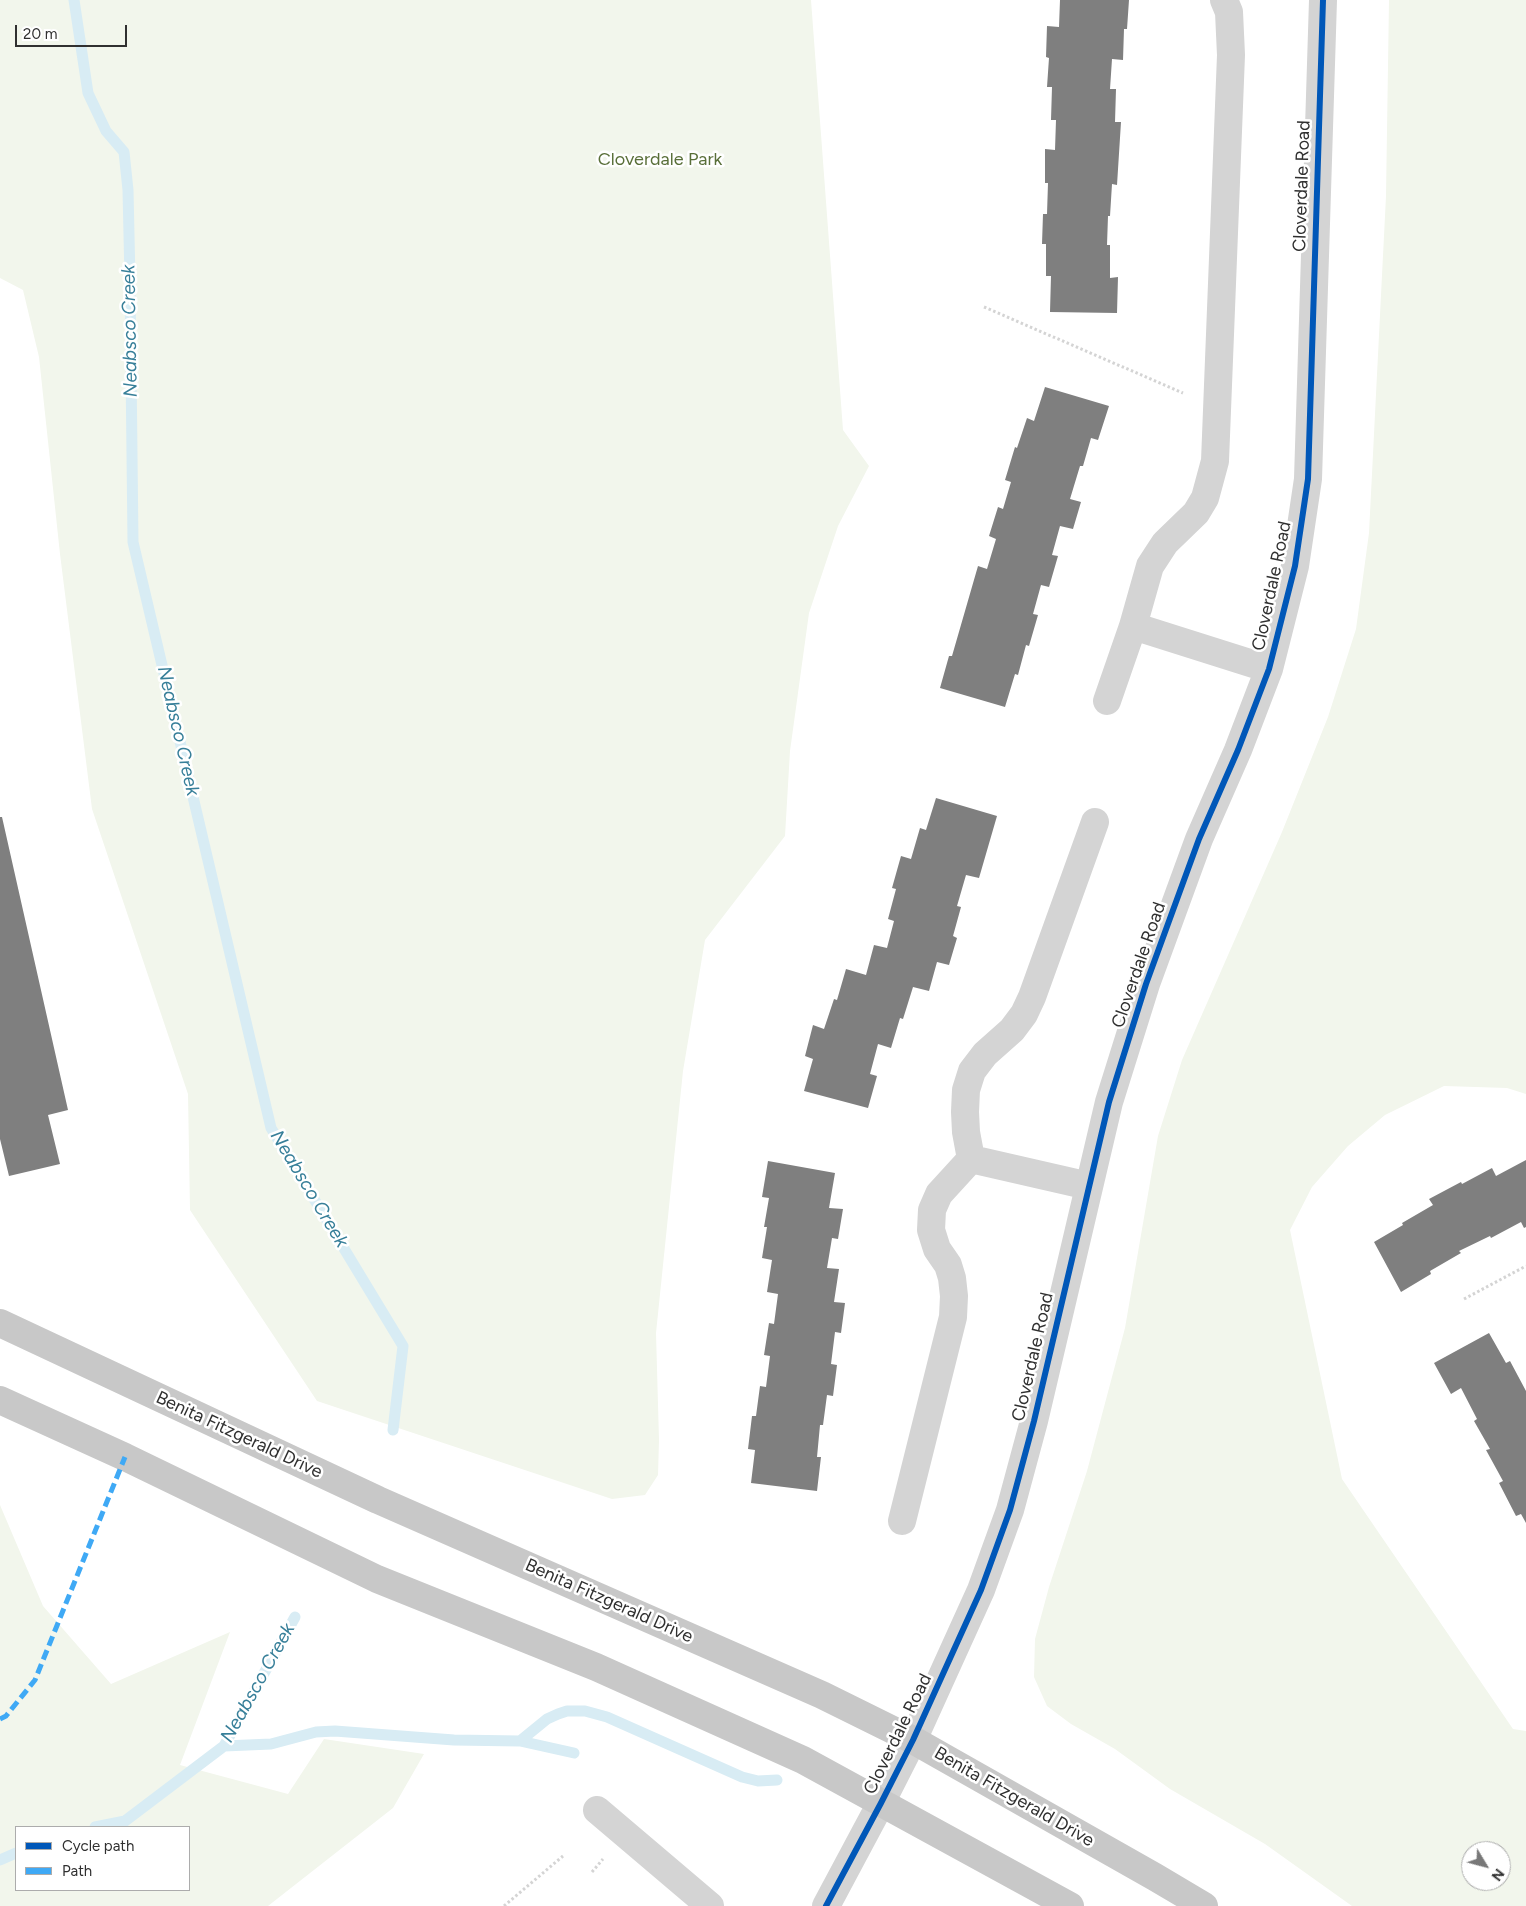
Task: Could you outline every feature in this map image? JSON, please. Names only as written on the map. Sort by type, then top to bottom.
[{"type":"main road","name":"Benita Fitzgerald Drive","points":[[0,1323],[378,1500],[822,1695],[913,1740],[1204,1906]]},
{"type":"main road","points":[[0,1400],[125,1457],[377,1579],[596,1667],[794,1756],[1070,1906]]},
{"type":"street","points":[[1107,702],[1150,566],[1165,543],[1196,513],[1205,498],[1215,461],[1231,55],[1229,12],[1224,0]]},
{"type":"street","name":"Cloverdale Road","points":[[826,1906],[882,1803],[913,1740],[981,1590],[1010,1510],[1034,1421],[1109,1102],[1146,984],[1199,839],[1238,750],[1269,668],[1295,566],[1308,479],[1323,0]]},
{"type":"street","points":[[1132,626],[1269,668]]},
{"type":"street","points":[[971,1159],[966,1132],[965,1112],[966,1090],[972,1071],[985,1054],[1012,1030],[1024,1014],[1032,997],[1096,822]]},
{"type":"street","points":[[971,1159],[1089,1186]]},
{"type":"street","points":[[902,1521],[952,1317],[954,1296],[952,1278],[948,1265],[937,1249],[931,1230],[932,1210],[939,1194],[971,1159]]},
{"type":"street","points":[[597,1810],[710,1906]]},
{"type":"path","points":[[984,308],[1217,408]]},
{"type":"path","points":[[1464,1299],[1526,1266]]},
{"type":"path","points":[[504,1906],[563,1856]]},
{"type":"green space","name":"Cloverdale Park","points":[[0,0],[811,0],[843,430],[869,466],[838,526],[809,613],[790,751],[785,836],[705,940],[683,1071],[656,1333],[658,1475],[645,1495],[612,1499],[317,1401],[190,1210],[188,1094],[92,809],[60,554],[39,357],[23,290],[0,278]]},
{"type":"green space","points":[[1389,0],[1526,0],[1526,1094],[1507,1088],[1444,1086],[1385,1115],[1348,1146],[1312,1187],[1290,1230],[1342,1479],[1513,1729],[1526,1731],[1526,1906],[1352,1906],[1265,1844],[1170,1789],[1115,1749],[1071,1724],[1047,1706],[1034,1677],[1035,1639],[1049,1587],[1087,1471],[1125,1328],[1158,1136],[1182,1060],[1282,832],[1328,717],[1356,629],[1369,533],[1386,196]]},
{"type":"green space","points":[[0,1505],[43,1606],[111,1684],[230,1632],[180,1765],[288,1794],[324,1739],[424,1754],[393,1808],[268,1906],[0,1906]]},
{"type":"building","points":[[1060,0],[1129,0],[1127,29],[1124,29],[1123,60],[1112,59],[1110,89],[1116,89],[1115,122],[1121,122],[1117,185],[1112,184],[1107,245],[1110,245],[1110,278],[1118,277],[1117,313],[1050,312],[1051,276],[1046,276],[1046,244],[1042,244],[1043,214],[1047,214],[1048,183],[1045,183],[1045,149],[1055,150],[1056,120],[1051,120],[1052,87],[1047,87],[1049,58],[1046,57],[1047,26],[1059,27]]},
{"type":"building","points":[[1045,387],[1109,406],[1098,440],[1091,438],[1083,466],[1080,466],[1070,499],[1081,502],[1073,529],[1060,526],[1052,555],[1058,556],[1049,587],[1041,585],[1033,614],[1038,615],[1029,646],[1026,645],[1018,675],[1015,674],[1005,707],[940,688],[949,656],[952,656],[978,566],[987,569],[996,539],[989,536],[998,507],[1003,509],[1011,482],[1005,480],[1015,447],[1017,448],[1027,418],[1034,421]]},
{"type":"building","points":[[936,798],[997,816],[979,878],[966,875],[957,906],[961,907],[953,936],[957,938],[949,965],[937,962],[929,991],[913,987],[903,1019],[900,1018],[891,1048],[878,1044],[870,1074],[877,1076],[868,1108],[804,1091],[813,1059],[805,1056],[813,1025],[824,1029],[834,999],[837,1000],[846,969],[866,975],[874,945],[887,948],[894,921],[888,919],[896,889],[892,888],[901,856],[911,859],[920,828],[926,830]]},
{"type":"building","points":[[0,817],[2,817],[68,1110],[48,1115],[60,1164],[9,1176],[0,1139]]},
{"type":"building","points":[[1526,1160],[1526,1227],[1524,1228],[1521,1222],[1491,1238],[1490,1236],[1459,1251],[1461,1253],[1430,1271],[1431,1274],[1401,1292],[1374,1242],[1433,1205],[1429,1199],[1492,1168],[1496,1176]]},
{"type":"building","points":[[768,1161],[835,1173],[829,1208],[843,1209],[838,1239],[832,1238],[827,1268],[839,1269],[834,1302],[845,1303],[841,1333],[835,1332],[831,1364],[837,1365],[833,1396],[827,1395],[823,1425],[820,1425],[817,1457],[821,1457],[817,1491],[751,1483],[755,1450],[748,1449],[752,1416],[756,1416],[760,1386],[766,1387],[770,1356],[764,1355],[769,1323],[774,1324],[778,1294],[767,1292],[772,1260],[762,1258],[767,1227],[764,1227],[769,1198],[762,1197]]},
{"type":"building","points":[[1489,1333],[1506,1363],[1510,1361],[1526,1391],[1526,1523],[1521,1514],[1516,1516],[1499,1483],[1503,1481],[1486,1450],[1490,1449],[1474,1421],[1477,1419],[1461,1388],[1451,1394],[1434,1363]]},
{"type":"waterway","name":"Neabsco Creek","points":[[74,0],[88,93],[106,131],[124,152],[128,190],[133,542],[271,1128],[403,1346],[393,1430]]},
{"type":"waterway","name":"Neabsco Creek","points":[[100,1826],[125,1821],[224,1746],[295,1617]]},
{"type":"waterway","points":[[520,1741],[547,1719],[567,1711],[585,1711],[607,1717],[742,1777],[758,1781],[777,1780]]},
{"type":"waterway","points":[[224,1746],[271,1744],[316,1732],[335,1731],[454,1740],[520,1741],[574,1753]]},
{"type":"waterway","name":"Neabsco Creek","points":[[0,1860],[15,1853]]},
{"type":"marked path","points":[[0,1719],[6,1716],[35,1680],[125,1457]]},
{"type":"cycle path","points":[[826,1906],[913,1740],[981,1590],[1010,1510],[1034,1421],[1109,1102],[1146,984],[1199,839],[1238,750],[1269,669],[1295,566],[1308,479],[1323,0]]}]
